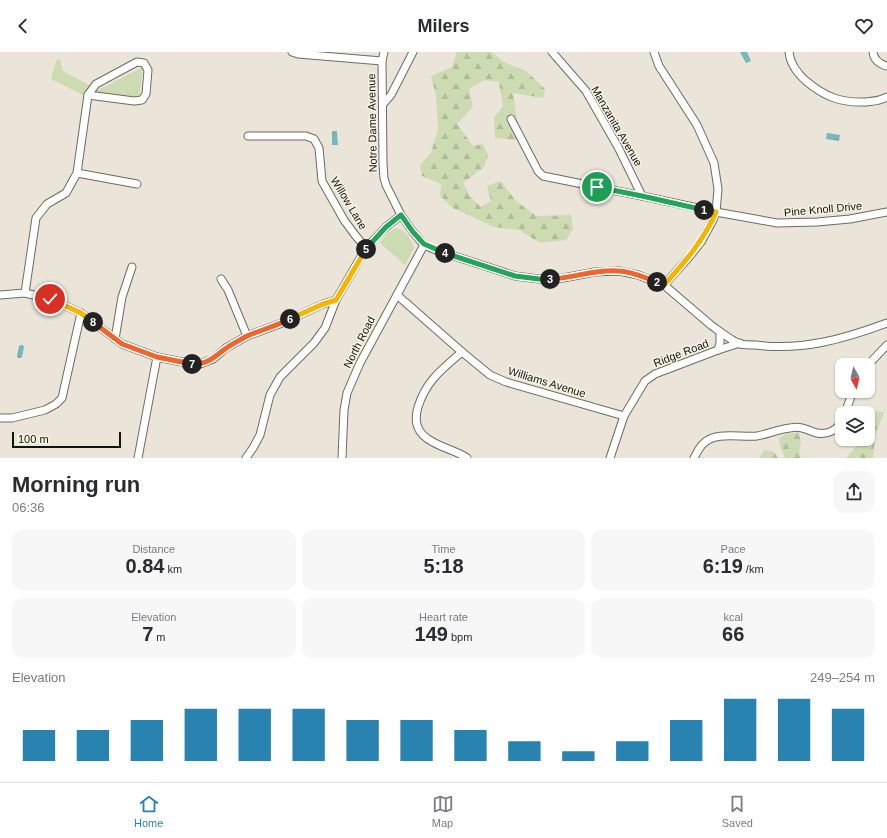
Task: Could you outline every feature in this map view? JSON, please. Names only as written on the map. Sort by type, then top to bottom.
[{"type":"street","points":[[292,52],[298,54],[382,61]]},
{"type":"street","name":"Notre Dame Avenue","points":[[384,52],[382,61],[384,178],[401,215],[424,244],[443,252],[515,276],[539,279],[563,278],[595,272],[619,271],[638,275],[664,285],[712,326],[740,343],[769,347],[798,346],[845,338],[887,323]]},
{"type":"street","points":[[383,104],[391,95],[413,52]]},
{"type":"street","name":"Manzanita Avenue","points":[[552,52],[586,91],[618,147],[642,196]]},
{"type":"street","points":[[654,52],[659,66],[697,125],[714,163],[718,189],[716,212],[701,242],[664,285]]},
{"type":"street","points":[[789,52],[793,67],[799,74],[816,89],[830,97],[843,101],[857,102],[879,101],[887,97]]},
{"type":"street","points":[[873,52],[875,60],[880,64],[887,66]]},
{"type":"street","points":[[25,293],[36,218],[47,204],[66,193],[77,173],[88,95],[96,84],[137,62],[144,63],[148,70],[146,94],[142,100],[134,102],[88,95]]},
{"type":"street","name":"Pine Knoll Drive","points":[[511,119],[538,171],[543,176],[716,212],[777,223],[850,219],[887,212]]},
{"type":"street","name":"Willow Lane","points":[[248,136],[306,136],[314,139],[319,148],[322,182],[344,220],[366,248]]},
{"type":"street","points":[[77,173],[137,184]]},
{"type":"street","points":[[246,458],[260,435],[270,395],[280,377],[314,343],[325,328],[336,300],[366,248],[386,227],[401,215]]},
{"type":"street","name":"North Road","points":[[342,458],[344,410],[347,393],[360,363],[424,244]]},
{"type":"street","points":[[115,339],[122,297],[132,267]]},
{"type":"street","points":[[221,279],[228,290],[247,336]]},
{"type":"street","points":[[0,295],[25,293],[50,299],[81,313],[122,344],[157,357],[192,364],[200,364],[213,359],[226,348],[247,336],[282,324],[323,304],[336,300]]},
{"type":"street","name":"Williams Avenue","points":[[397,295],[490,375],[506,382],[624,416]]},
{"type":"street","points":[[0,418],[12,418],[45,410],[56,404],[62,398],[81,313]]},
{"type":"street","points":[[718,350],[720,343],[720,332]]},
{"type":"street","name":"Ridge Road","points":[[610,458],[624,416],[645,381],[655,374],[740,343]]},
{"type":"street","points":[[875,358],[887,345]]},
{"type":"street","points":[[462,352],[443,368],[423,391],[416,413],[416,419],[417,426],[424,436],[433,442],[467,458]]},
{"type":"street","points":[[138,458],[157,357]]},
{"type":"street","points":[[694,458],[698,450],[705,442],[713,438],[723,436],[750,437],[790,428],[802,428],[818,433],[826,433],[835,430]]},
{"type":"green space","points":[[455,52],[492,52],[504,62],[526,71],[545,89],[543,98],[513,93],[517,120],[522,132],[517,140],[495,138],[494,117],[503,107],[499,82],[484,80],[469,89],[473,107],[457,124],[473,146],[483,144],[488,155],[484,167],[463,183],[470,196],[481,207],[491,201],[487,186],[501,181],[515,200],[536,216],[571,215],[573,229],[566,240],[540,243],[519,230],[494,227],[453,208],[440,196],[441,184],[422,176],[420,165],[431,153],[438,129],[436,95],[431,76],[452,67],[456,54]]},
{"type":"green space","points":[[60,59],[63,71],[98,90],[143,67],[139,99],[83,95],[51,79],[56,61]]},
{"type":"green space","points":[[397,228],[406,233],[414,248],[405,265],[380,243],[389,232]]},
{"type":"green space","points":[[875,411],[884,412],[875,437]]},
{"type":"green space","points":[[799,432],[801,443],[799,450],[801,458],[785,458],[779,438],[787,434]]},
{"type":"green space","points":[[857,446],[874,446],[873,458],[846,458]]},
{"type":"green space","points":[[764,450],[774,452],[778,458],[759,458]]},
{"type":"water","points":[[740,52],[747,52],[751,61],[746,63]]},
{"type":"water","points":[[332,131],[337,131],[338,145],[332,145]]},
{"type":"water","points":[[827,133],[840,135],[839,141],[826,139]]},
{"type":"water","points":[[21,345],[24,347],[22,357],[18,358],[19,346]]},
{"type":"route","points":[[50,299],[81,313],[122,344],[157,357],[192,364],[200,364],[213,359],[226,348],[247,336],[282,324],[323,304],[336,300],[366,248],[386,227],[401,215],[424,244],[436,250],[515,276],[539,279],[563,278],[595,272],[619,271],[638,275],[664,285],[701,242],[716,212],[597,187]]}]
